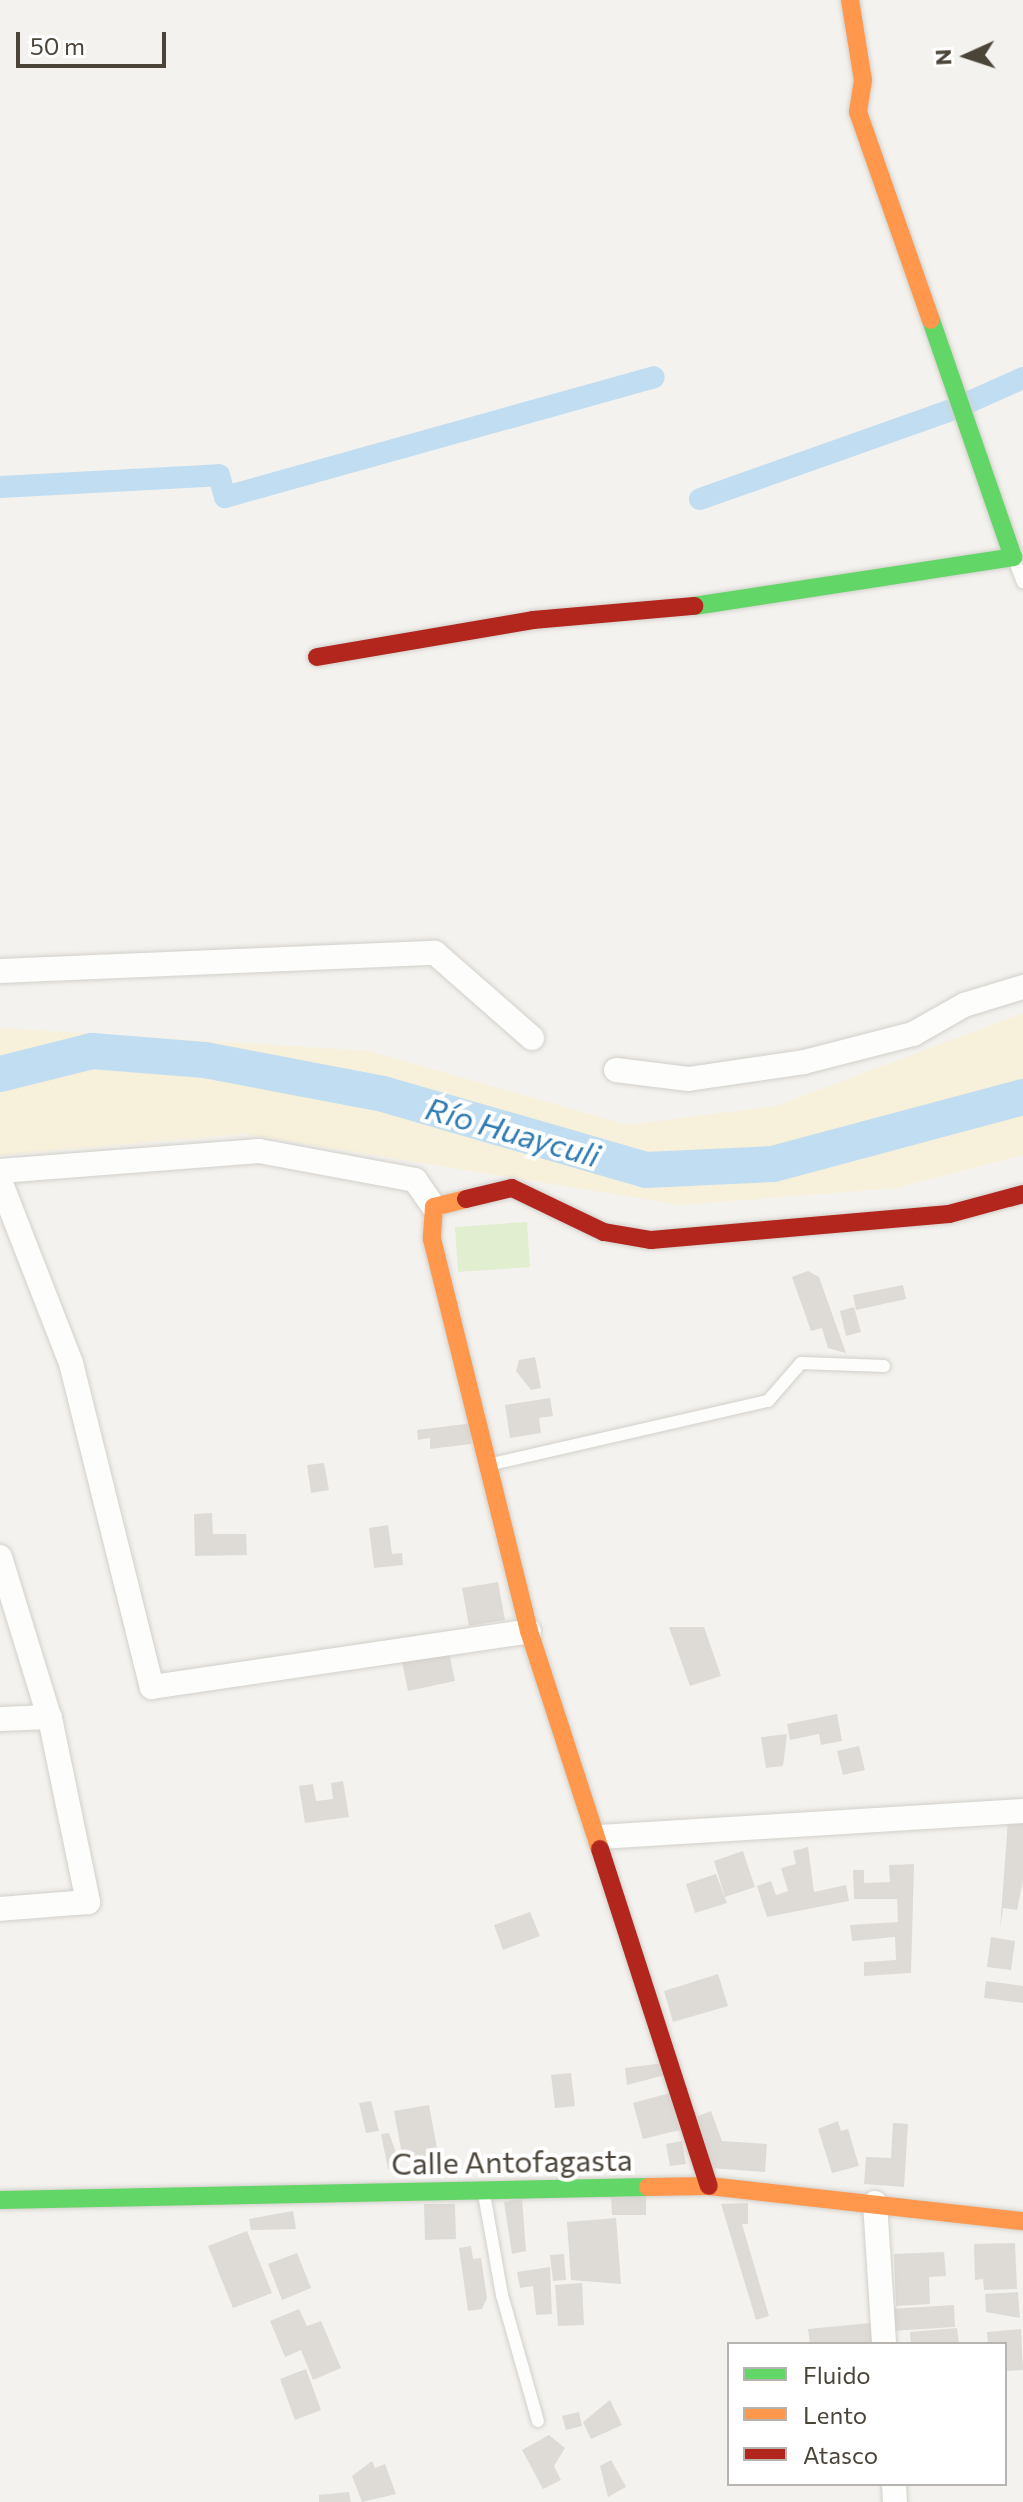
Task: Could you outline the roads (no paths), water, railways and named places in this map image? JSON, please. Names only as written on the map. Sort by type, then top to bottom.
[{"type":"street","points":[[317,657],[533,620],[689,607],[1013,557],[858,112],[863,80],[850,0]]},
{"type":"street","points":[[0,971],[435,953],[532,1038]]},
{"type":"street","points":[[616,1070],[688,1079],[804,1062],[913,1034],[964,1005],[1023,987]]},
{"type":"street","points":[[0,1171],[259,1151],[415,1180],[434,1207],[432,1239],[492,1464],[529,1631],[599,1837],[709,2186]]},
{"type":"street","points":[[0,1181],[71,1363],[152,1687],[529,1631]]},
{"type":"street","points":[[434,1207],[512,1188],[604,1232],[651,1240],[949,1214],[1023,1194]]},
{"type":"street","points":[[0,1557],[50,1717],[88,1902],[0,1909]]},
{"type":"street","points":[[0,1719],[50,1717]]},
{"type":"street","points":[[599,1837],[1023,1811]]},
{"type":"street","name":"Calle Antofagasta","points":[[0,2200],[123,2203],[483,2186],[709,2186],[1023,2221]]},
{"type":"street","points":[[875,2203],[884,2342]]},
{"type":"lane","points":[[1013,557],[1023,582]]},
{"type":"lane","points":[[492,1464],[768,1401],[801,1363],[884,1366]]},
{"type":"lane","points":[[483,2186],[502,2295],[538,2421]]},
{"type":"waterway","points":[[0,487],[219,475],[225,497],[654,377]]},
{"type":"waterway","points":[[967,403],[1023,378]]},
{"type":"waterway","points":[[700,499],[949,411]]},
{"type":"waterway","name":"Río Huayculi","points":[[0,1074],[92,1051],[205,1060],[383,1094],[646,1170],[773,1164],[1023,1097]]}]
